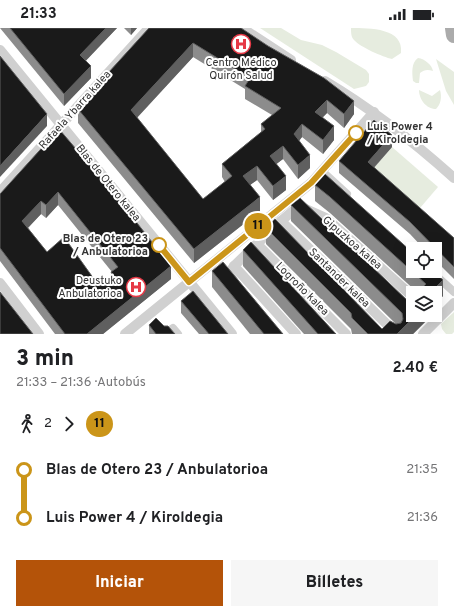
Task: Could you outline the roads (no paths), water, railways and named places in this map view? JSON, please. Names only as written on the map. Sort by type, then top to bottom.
[{"type":"main road","points":[[453,28],[454,35]]},
{"type":"street","name":"Rafaela Ybarra kalea","points":[[0,192],[149,28]]},
{"type":"street","points":[[242,28],[302,66]]},
{"type":"street","name":"Blas de Otero kalea","points":[[0,50],[232,334]]},
{"type":"street","points":[[316,75],[374,112],[400,131],[454,178]]},
{"type":"street","points":[[125,334],[136,331],[189,282],[322,172],[374,112]]},
{"type":"street","points":[[322,172],[355,201]]},
{"type":"street","name":"Gipuzkoa kalea","points":[[234,266],[280,221],[299,206],[326,218],[406,291]]},
{"type":"street","name":"Santander kalea","points":[[280,221],[397,334]]},
{"type":"street","name":"Logroño kalea","points":[[257,244],[346,334]]},
{"type":"street","points":[[242,291],[229,276],[229,271],[234,266],[296,334]]},
{"type":"street","points":[[439,278],[454,292]]},
{"type":"street","points":[[0,283],[39,334]]},
{"type":"street","points":[[442,312],[454,303]]},
{"type":"street","points":[[423,334],[431,322]]},
{"type":"street","points":[[158,324],[166,333],[173,328],[178,334]]},
{"type":"place","name":"Centro Médico Quirón Salud","points":[[241,44]]},
{"type":"place","name":"Luis Power 4 / Kiroldegia","points":[[356,133]]},
{"type":"place","name":"Blas de Otero 23 / Anbulatorioa","points":[[159,245]]},
{"type":"place","name":"Deustuko Anbulatorioa","points":[[136,287]]}]
